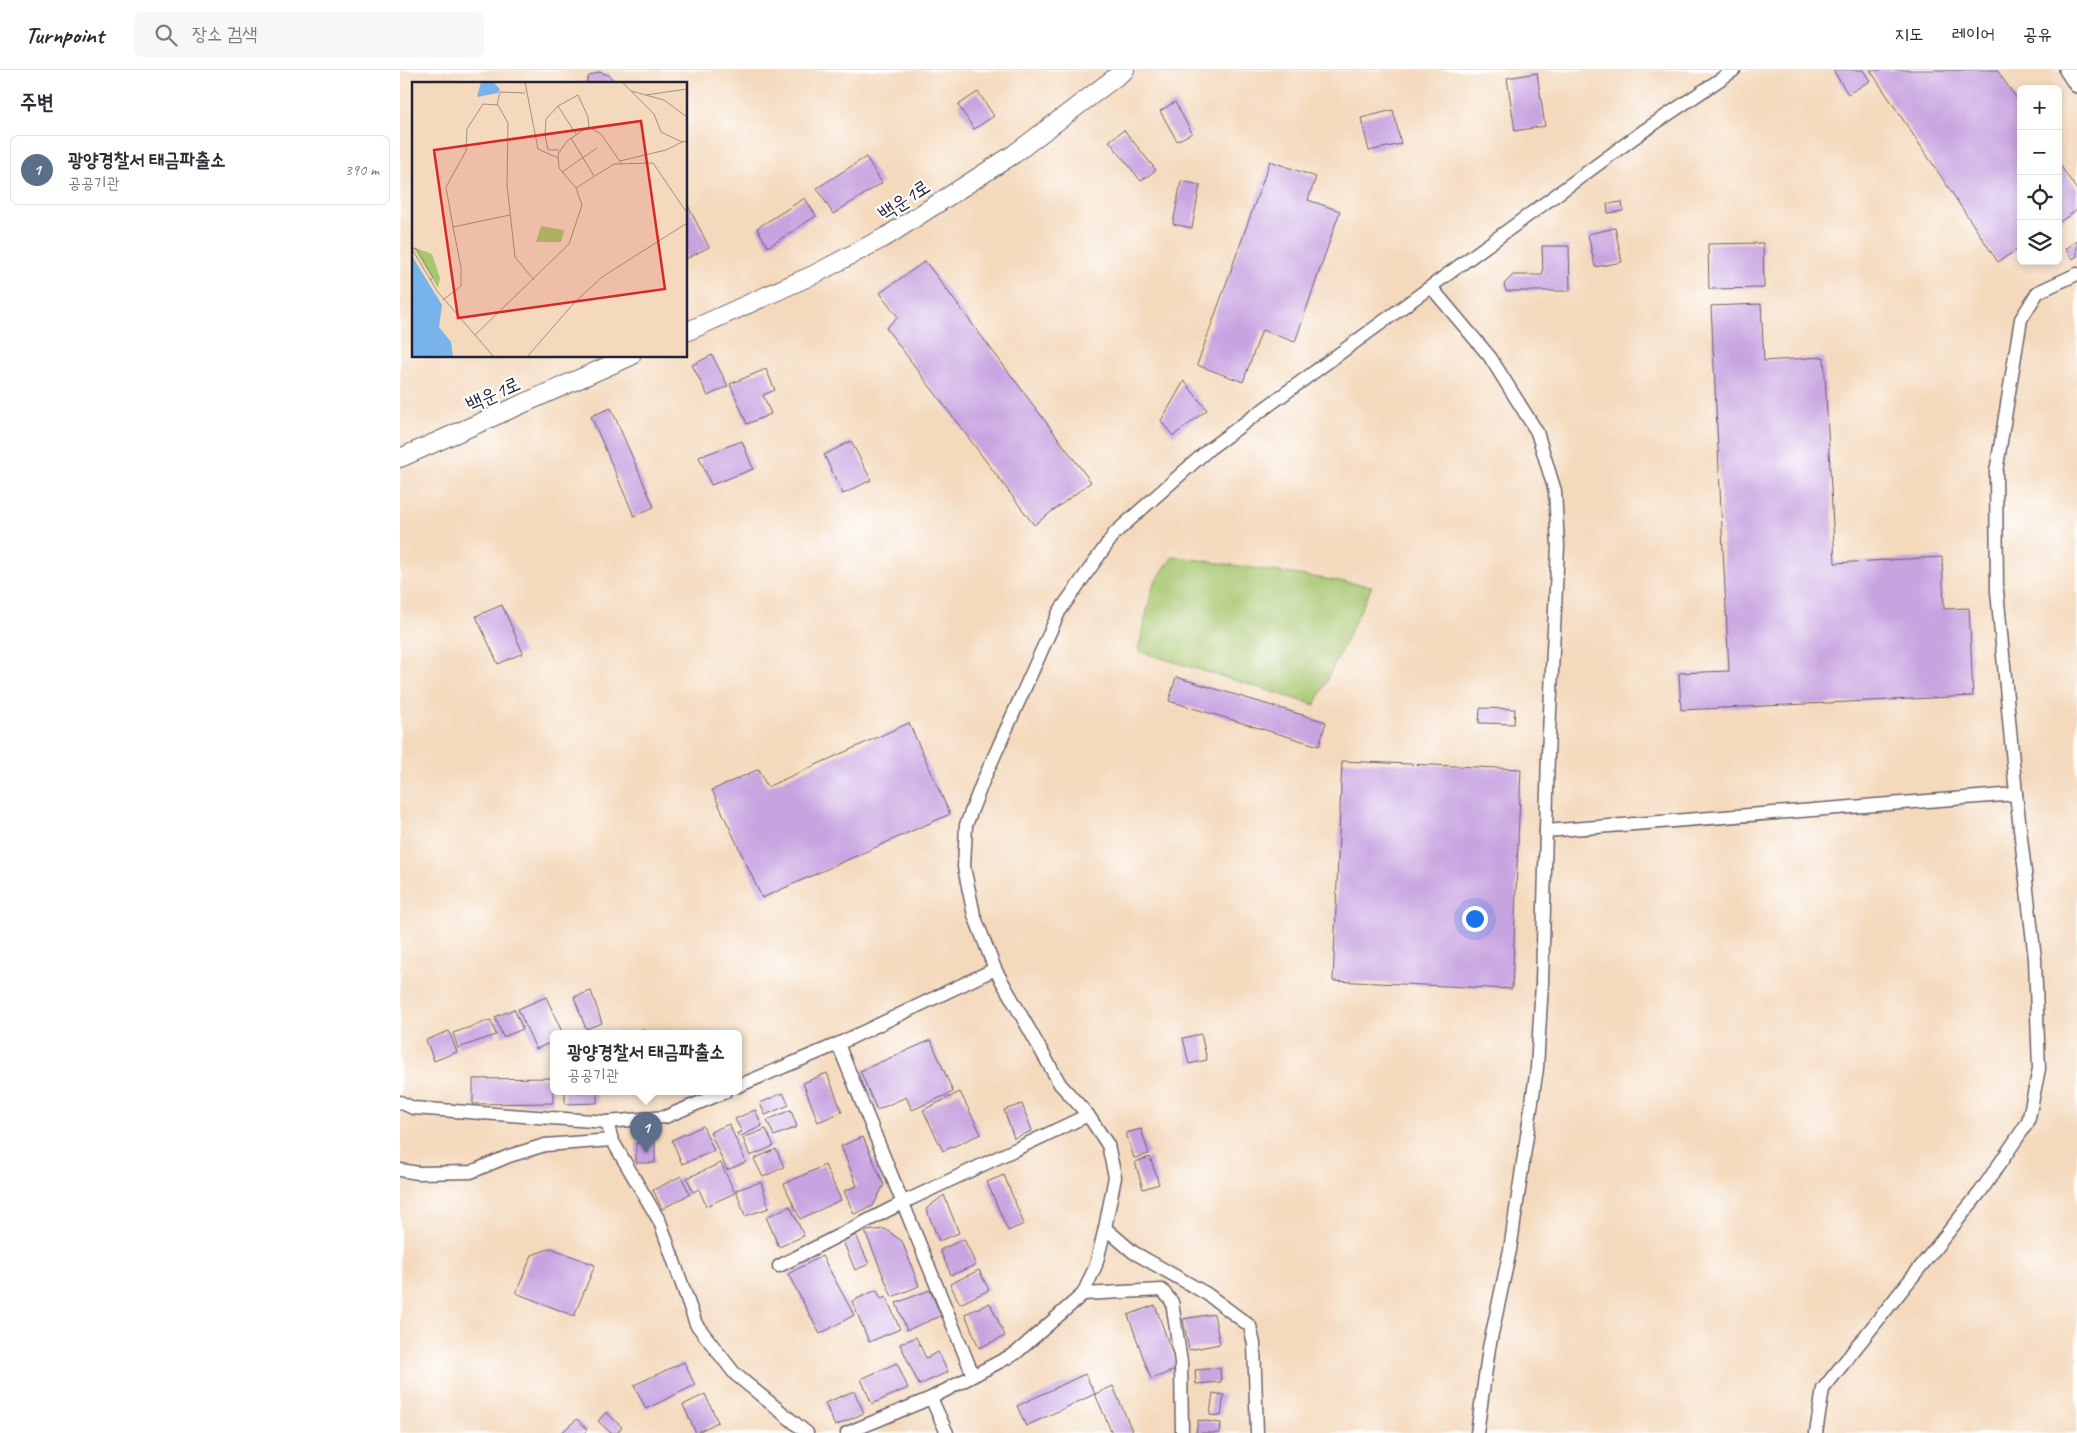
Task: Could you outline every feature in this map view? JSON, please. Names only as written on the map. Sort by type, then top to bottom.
[{"type":"main road","name":"백운1로","points":[[688,331],[815,274],[887,236],[1014,154],[1125,70]]},
{"type":"main road","name":"백운1로","points":[[400,458],[626,358]]},
{"type":"street","points":[[847,1433],[931,1398],[1016,1353],[1083,1294],[1096,1265],[1115,1177],[1108,1146],[1088,1114],[1060,1084],[995,969],[974,915],[964,867],[966,825],[983,781],[1059,612],[1115,533],[1209,449],[1642,132],[1734,70]]},
{"type":"street","points":[[2067,70],[2077,85]]},
{"type":"street","points":[[1816,1433],[1823,1389],[1981,1191],[2028,1122],[2039,1069],[2035,959],[2016,794],[1997,591],[1996,472],[2021,320],[2038,292],[2077,274]]},
{"type":"street","points":[[1431,287],[1490,358],[1537,432],[1555,492],[1558,546],[1546,832],[1542,983],[1537,1068],[1510,1250],[1488,1348],[1477,1433]]},
{"type":"street","points":[[1546,832],[2016,794]]},
{"type":"street","points":[[742,1084],[838,1044],[995,969]]},
{"type":"street","points":[[838,1044],[974,1375]]},
{"type":"street","points":[[400,1102],[413,1108],[607,1122],[665,1117],[718,1095]]},
{"type":"street","points":[[779,1266],[904,1202],[1088,1114]]},
{"type":"street","points":[[607,1122],[612,1140],[660,1222],[696,1324],[735,1374],[807,1433]]},
{"type":"street","points":[[400,1170],[418,1173],[470,1172],[509,1156],[545,1145],[612,1140]]},
{"type":"street","points":[[1105,1228],[1132,1252],[1207,1294],[1250,1326],[1254,1344],[1257,1433]]},
{"type":"street","points":[[1083,1294],[1162,1290],[1172,1302],[1181,1362],[1182,1433]]},
{"type":"street","points":[[931,1398],[947,1433]]},
{"type":"green space","points":[[1173,556],[1372,586],[1315,705],[1138,651],[1153,585]]},
{"type":"building","points":[[1833,70],[1863,70],[1870,81],[1848,94]]},
{"type":"building","points":[[1870,70],[1997,70],[2017,99],[2017,250],[1998,262]]},
{"type":"building","points":[[599,72],[609,75],[614,82],[586,82],[589,76]]},
{"type":"building","points":[[1537,73],[1545,126],[1515,131],[1507,78]]},
{"type":"building","points":[[978,92],[994,116],[974,129],[958,105]]},
{"type":"building","points":[[1175,102],[1192,133],[1177,141],[1160,111]]},
{"type":"building","points":[[1393,110],[1401,144],[1369,151],[1361,118]]},
{"type":"building","points":[[1124,130],[1156,170],[1141,181],[1109,141]]},
{"type":"building","points":[[866,157],[882,183],[833,214],[817,188]]},
{"type":"building","points":[[1270,161],[1316,177],[1308,200],[1340,211],[1295,342],[1262,330],[1243,382],[1197,365]]},
{"type":"building","points":[[2062,168],[2077,190],[2077,210],[2062,220]]},
{"type":"building","points":[[1181,181],[1200,185],[1192,228],[1173,224]]},
{"type":"building","points":[[805,198],[816,216],[768,247],[757,228]]},
{"type":"building","points":[[1622,202],[1623,211],[1608,213],[1607,204]]},
{"type":"building","points":[[688,206],[709,247],[688,258]]},
{"type":"building","points":[[1615,228],[1622,262],[1595,267],[1588,234]]},
{"type":"building","points":[[2077,240],[2077,256],[2073,259],[2065,249]]},
{"type":"building","points":[[1763,243],[1764,288],[1709,289],[1708,244]]},
{"type":"building","points":[[1542,246],[1569,246],[1570,291],[1506,291],[1504,284],[1513,275],[1543,275]]},
{"type":"building","points":[[925,261],[1091,482],[1034,525],[886,328],[898,317],[880,293]]},
{"type":"building","points":[[1761,304],[1764,361],[1824,357],[1835,563],[1942,557],[1944,609],[1969,608],[1973,696],[1681,710],[1679,673],[1729,671],[1711,306]]},
{"type":"building","points":[[712,355],[728,386],[708,396],[692,365]]},
{"type":"building","points":[[766,369],[775,390],[763,395],[771,414],[747,424],[730,384]]},
{"type":"building","points":[[1184,381],[1207,410],[1173,436],[1161,421]]},
{"type":"building","points":[[611,408],[654,507],[634,516],[591,416]]},
{"type":"building","points":[[742,441],[753,469],[711,485],[699,457]]},
{"type":"building","points":[[851,441],[871,480],[843,494],[824,455]]},
{"type":"building","points":[[502,605],[523,653],[498,664],[476,616]]},
{"type":"building","points":[[1176,677],[1326,722],[1319,746],[1169,701]]},
{"type":"building","points":[[1480,708],[1515,709],[1514,724],[1479,723]]},
{"type":"building","points":[[909,723],[950,814],[762,898],[712,790],[759,769],[767,787]]},
{"type":"building","points":[[1342,761],[1521,769],[1512,989],[1333,981]]},
{"type":"building","points":[[591,991],[602,1023],[586,1029],[574,997]]},
{"type":"building","points":[[546,997],[561,1030],[550,1030],[550,1043],[536,1049],[518,1009]]},
{"type":"building","points":[[514,1009],[523,1029],[503,1037],[495,1017]]},
{"type":"building","points":[[491,1020],[496,1035],[458,1048],[453,1033]]},
{"type":"building","points":[[449,1031],[457,1052],[434,1061],[426,1040]]},
{"type":"building","points":[[1201,1034],[1207,1060],[1189,1064],[1183,1038]]},
{"type":"building","points":[[931,1040],[953,1092],[912,1110],[906,1097],[877,1110],[860,1071]]},
{"type":"building","points":[[827,1073],[842,1112],[818,1122],[803,1083]]},
{"type":"building","points":[[550,1078],[550,1095],[553,1095],[553,1103],[473,1104],[473,1079]]},
{"type":"building","points":[[960,1092],[981,1134],[943,1151],[923,1110]]},
{"type":"building","points":[[783,1093],[789,1105],[765,1115],[760,1103]]},
{"type":"building","points":[[565,1095],[597,1095],[597,1103],[565,1104]]},
{"type":"building","points":[[1022,1104],[1032,1131],[1014,1138],[1004,1110]]},
{"type":"building","points":[[755,1110],[762,1126],[739,1137],[737,1133],[742,1132],[735,1119]]},
{"type":"building","points":[[791,1110],[797,1127],[774,1136],[767,1120]]},
{"type":"building","points":[[729,1124],[746,1162],[727,1170],[710,1132]]},
{"type":"building","points":[[703,1126],[714,1151],[682,1164],[672,1140]]},
{"type":"building","points":[[766,1129],[774,1146],[750,1156],[743,1138]]},
{"type":"building","points":[[1141,1129],[1149,1154],[1134,1158],[1126,1133]]},
{"type":"building","points":[[863,1137],[884,1185],[873,1206],[854,1214],[844,1191],[857,1186],[841,1146]]},
{"type":"building","points":[[655,1142],[655,1163],[636,1163],[636,1143]]},
{"type":"building","points":[[776,1149],[784,1167],[763,1177],[754,1159]]},
{"type":"building","points":[[1150,1157],[1159,1184],[1143,1189],[1135,1162]]},
{"type":"building","points":[[721,1163],[735,1193],[706,1206],[699,1189],[693,1192],[687,1178]]},
{"type":"building","points":[[825,1165],[841,1200],[800,1219],[784,1184]]},
{"type":"building","points":[[1004,1175],[1024,1224],[1008,1231],[987,1182]]},
{"type":"building","points":[[681,1176],[690,1194],[662,1209],[653,1190]]},
{"type":"building","points":[[761,1182],[769,1208],[745,1216],[736,1190]]},
{"type":"building","points":[[944,1195],[959,1233],[939,1241],[926,1209]]},
{"type":"building","points":[[790,1206],[804,1236],[779,1247],[766,1217]]},
{"type":"building","points":[[885,1229],[902,1241],[919,1286],[892,1297],[865,1231]]},
{"type":"building","points":[[856,1235],[869,1264],[855,1270],[843,1241]]},
{"type":"building","points":[[964,1239],[976,1265],[951,1275],[940,1250]]},
{"type":"building","points":[[551,1248],[595,1265],[574,1316],[516,1293],[532,1255]]},
{"type":"building","points":[[822,1256],[854,1315],[820,1334],[788,1274]]},
{"type":"building","points":[[979,1270],[989,1290],[960,1304],[950,1284]]},
{"type":"building","points":[[877,1290],[881,1299],[886,1297],[900,1329],[869,1342],[852,1301]]},
{"type":"building","points":[[930,1290],[941,1316],[907,1330],[896,1303]]},
{"type":"building","points":[[990,1303],[1005,1336],[979,1348],[965,1314]]},
{"type":"building","points":[[1155,1305],[1178,1369],[1151,1379],[1128,1315]]},
{"type":"building","points":[[1214,1314],[1220,1344],[1189,1350],[1183,1319]]},
{"type":"building","points":[[916,1337],[926,1358],[938,1352],[948,1372],[919,1385],[900,1344]]},
{"type":"building","points":[[684,1362],[695,1385],[646,1409],[634,1385]]},
{"type":"building","points":[[897,1363],[908,1388],[872,1404],[861,1379]]},
{"type":"building","points":[[1220,1368],[1221,1382],[1196,1384],[1195,1370]]},
{"type":"building","points":[[1085,1374],[1095,1394],[1026,1426],[1017,1406]]},
{"type":"building","points":[[1113,1386],[1133,1433],[1112,1433],[1095,1394]]},
{"type":"building","points":[[854,1391],[864,1413],[835,1426],[825,1403]]},
{"type":"building","points":[[1213,1393],[1224,1395],[1221,1416],[1210,1415]]},
{"type":"building","points":[[705,1394],[718,1422],[696,1433],[683,1405]]},
{"type":"building","points":[[606,1412],[622,1427],[617,1433],[611,1433],[598,1421]]},
{"type":"building","points":[[577,1419],[587,1430],[584,1433],[561,1433]]},
{"type":"building","points":[[1198,1420],[1221,1423],[1220,1433],[1196,1433]]},
{"type":"place","name":"광양경찰서 태금파출소","points":[[646,1153]]}]
